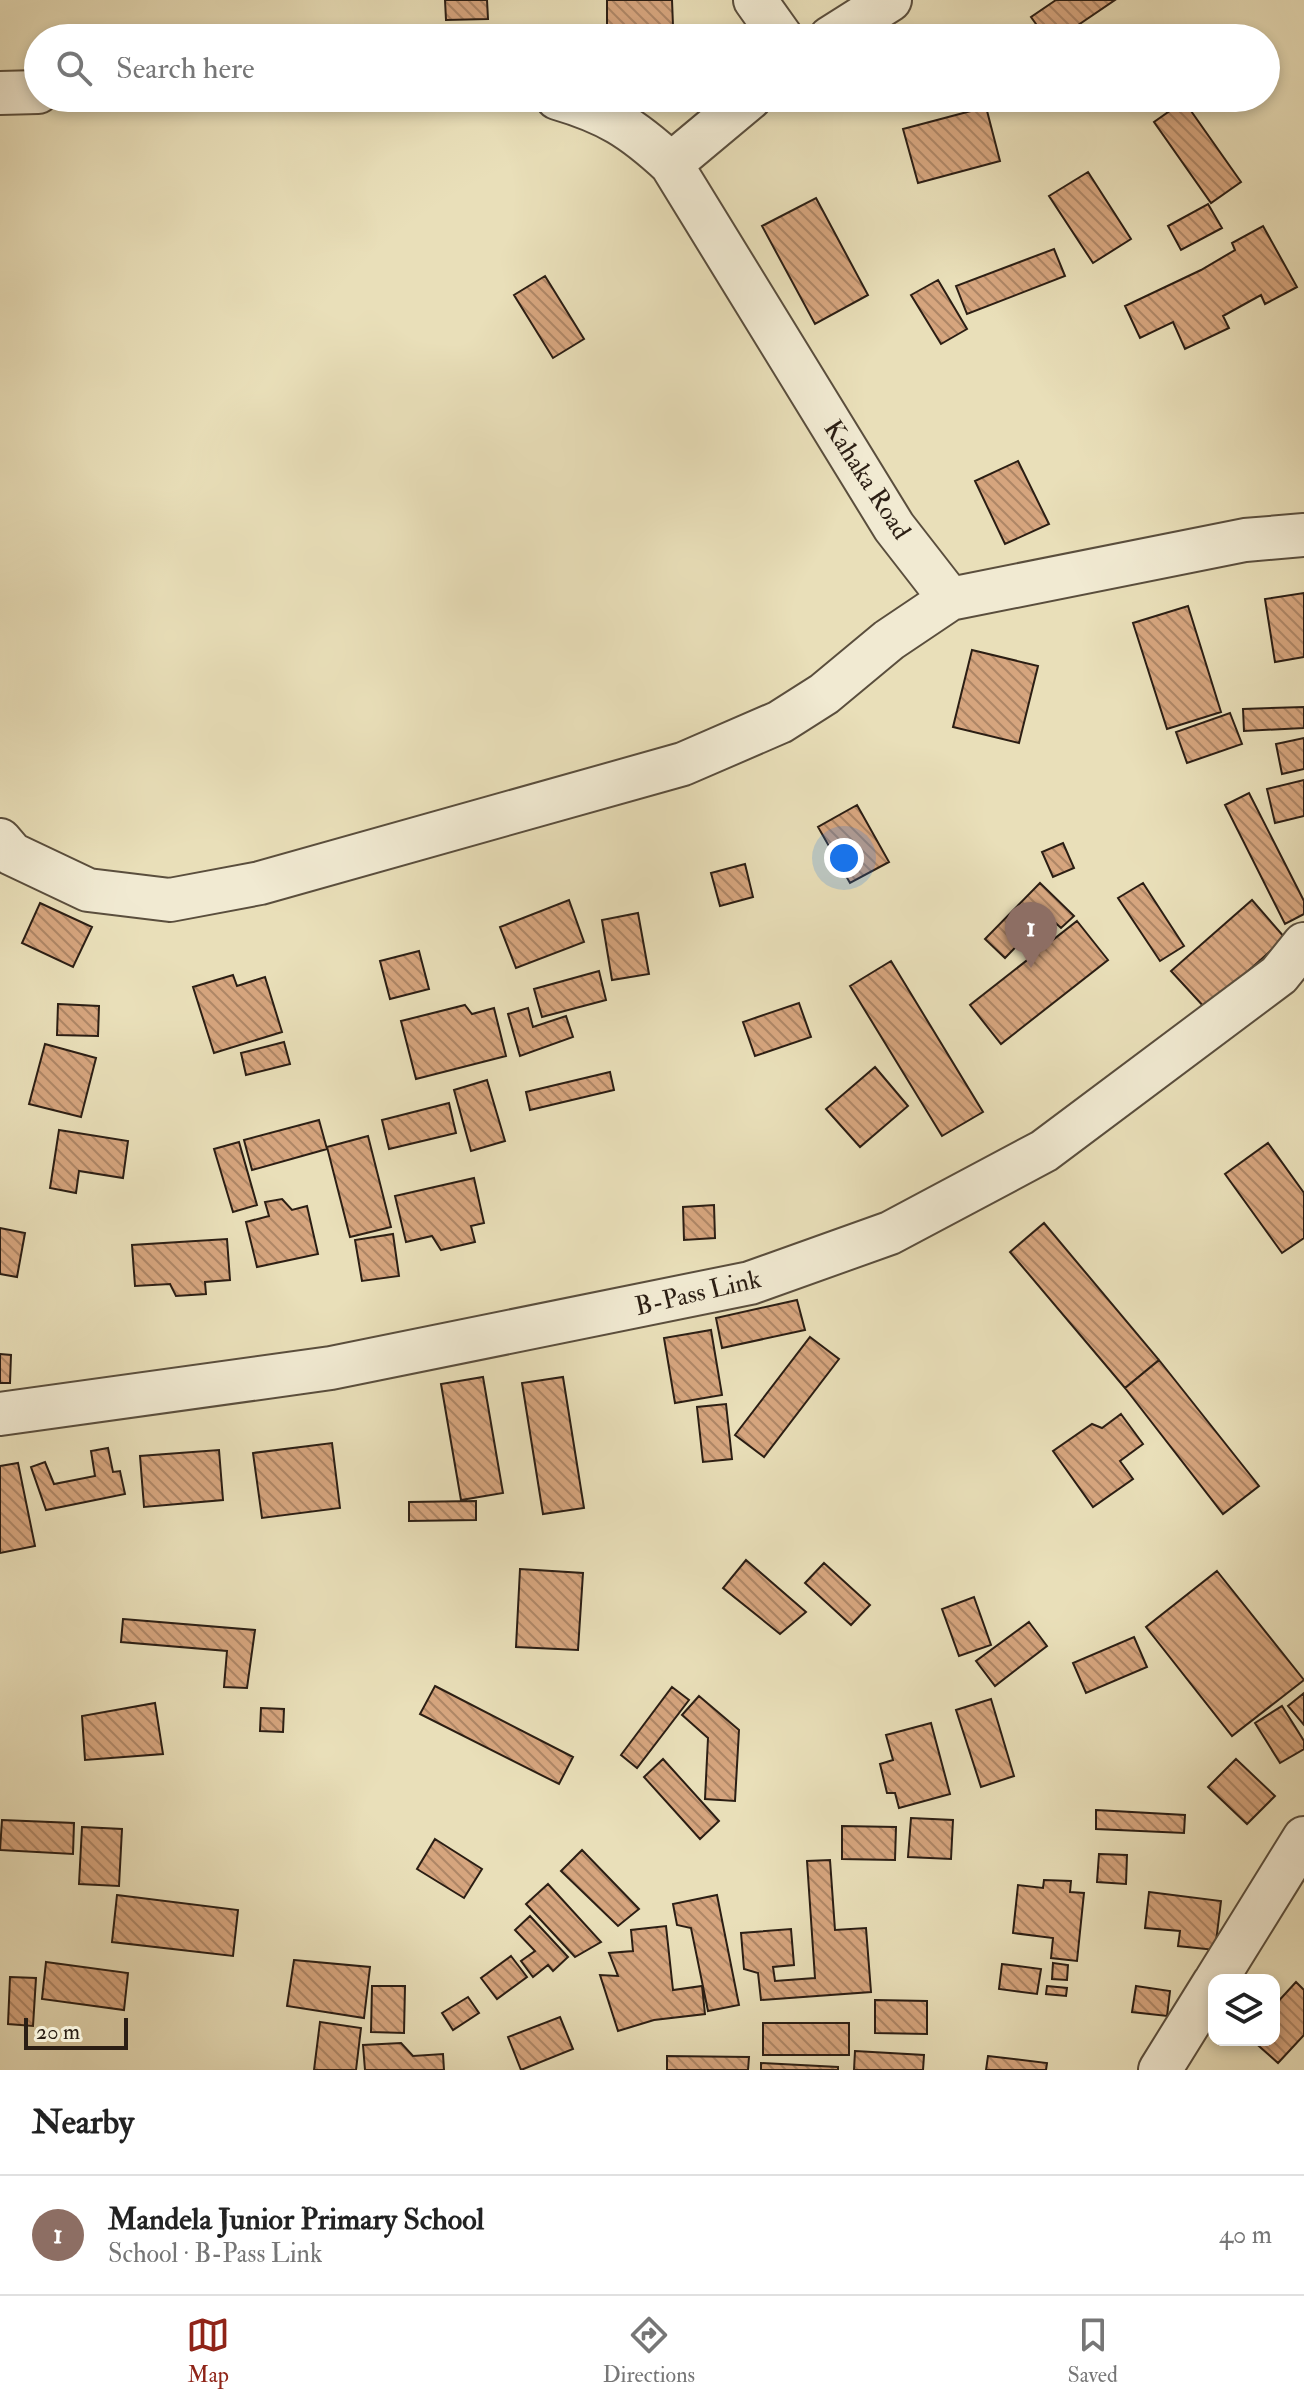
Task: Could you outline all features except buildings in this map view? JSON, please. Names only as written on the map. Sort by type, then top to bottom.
[{"type":"street","points":[[755,0],[772,24]]},
{"type":"street","points":[[852,24],[890,0]]},
{"type":"street","points":[[0,93],[24,92]]},
{"type":"street","name":"Kahaka Road","points":[[599,112],[633,129],[671,164],[894,527],[950,599]]},
{"type":"street","points":[[671,164],[733,112]]},
{"type":"street","points":[[0,840],[12,854],[88,890],[170,900],[260,883],[683,764],[780,722],[824,694],[889,640],[950,599],[1245,540],[1304,535]]},
{"type":"street","name":"B-Pass Link","points":[[0,1414],[331,1368],[562,1323],[764,1278],[890,1233],[1044,1151],[1279,975],[1304,944]]},
{"type":"street","points":[[1220,1974],[1304,1838]]},
{"type":"street","points":[[1160,2070],[1208,1993]]},
{"type":"place","name":"Mandela Junior Primary School","points":[[1031,968]]}]
